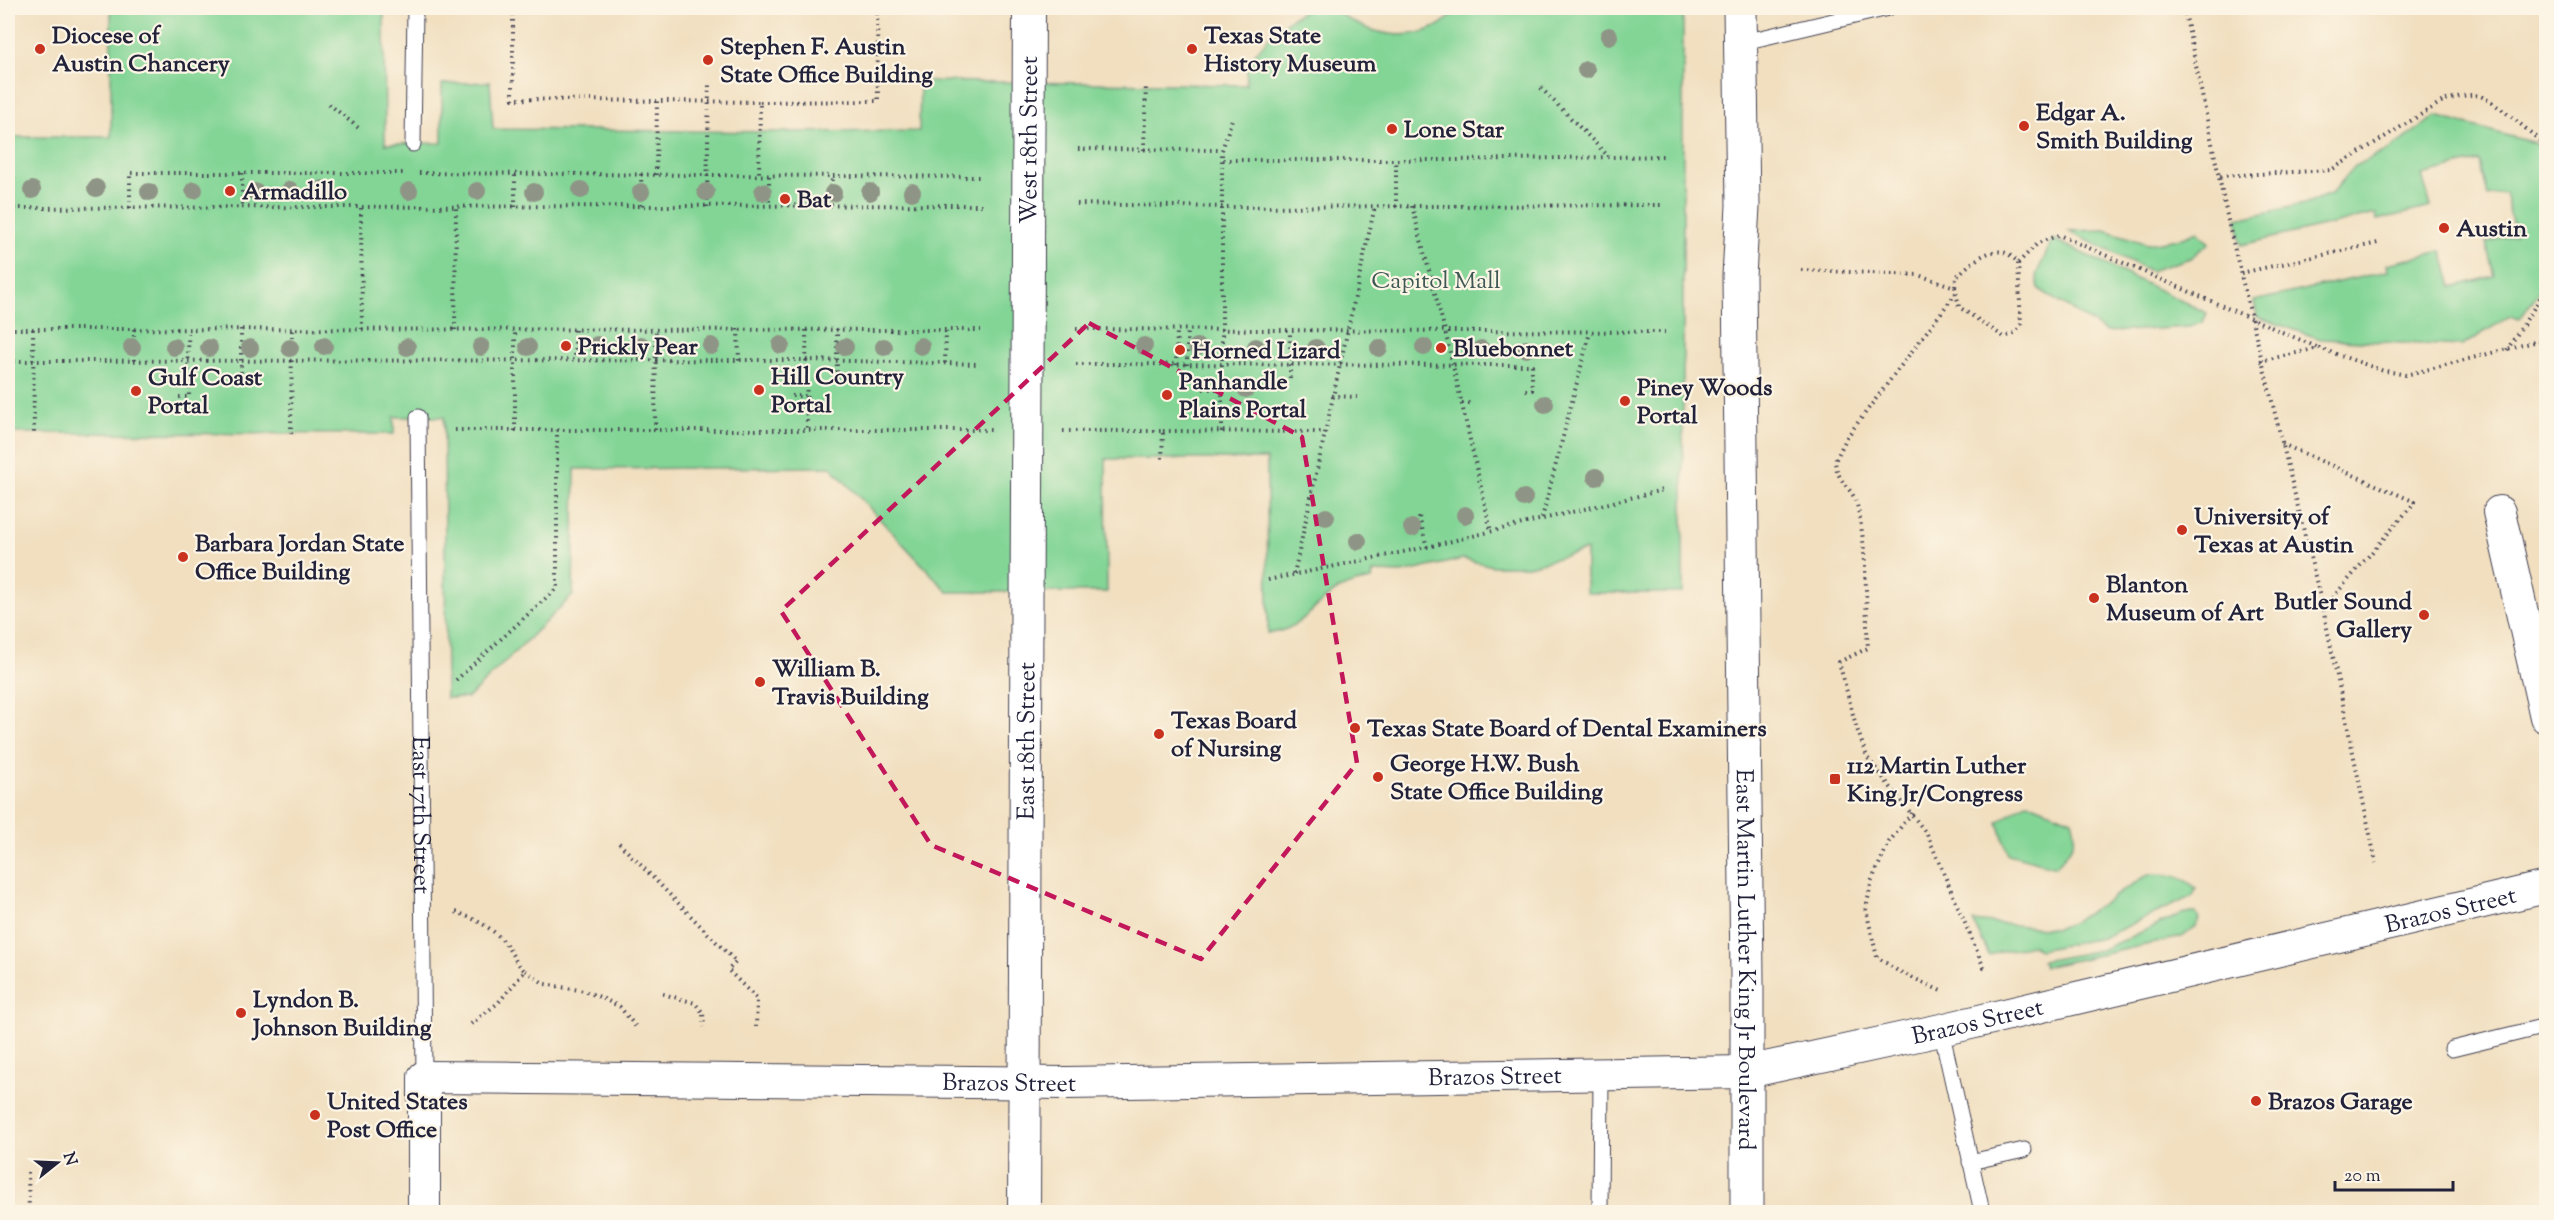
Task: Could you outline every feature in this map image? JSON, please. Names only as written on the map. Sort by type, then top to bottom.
[{"type":"main road","name":"East Martin Luther King Jr Boulevard","points":[[1740,8],[1743,206],[1738,276],[1747,1212]]},
{"type":"street","name":"West 18th Street","points":[[1028,270],[1029,8]]},
{"type":"street","name":"East 18th Street","points":[[1024,1212],[1028,270]]},
{"type":"street","points":[[2499,512],[2547,717]]},
{"type":"street","name":"Brazos Street","points":[[424,1077],[1023,1083],[1747,1072],[1941,1030],[2547,887]]},
{"type":"street","name":"East 17th Street","points":[[424,1077],[424,1212]]},
{"type":"lane","points":[[413,144],[415,8]]},
{"type":"lane","points":[[1740,43],[1888,8]]},
{"type":"lane","name":"East 17th Street","points":[[418,417],[424,1077]]},
{"type":"lane","points":[[2452,1049],[2547,1026]]},
{"type":"lane","points":[[1941,1030],[1981,1207]]},
{"type":"lane","points":[[1600,1212],[1601,1074]]},
{"type":"lane","points":[[1970,1162],[2024,1150]]},
{"type":"path","points":[[513,8],[513,99],[760,102],[878,101],[877,8]]},
{"type":"path","points":[[2184,8],[2241,273],[2322,609],[2376,863]]},
{"type":"path","points":[[707,207],[709,82]]},
{"type":"path","points":[[1144,150],[1146,84]]},
{"type":"path","points":[[1541,88],[1608,157]]},
{"type":"path","points":[[2220,176],[2331,170],[2443,101],[2462,96],[2481,96],[2536,136],[2547,147]]},
{"type":"path","points":[[656,175],[657,101]]},
{"type":"path","points":[[759,176],[760,102]]},
{"type":"path","points":[[329,104],[361,130]]},
{"type":"path","points":[[1222,432],[1222,150],[1233,116]]},
{"type":"path","points":[[1078,149],[1222,150]]},
{"type":"path","points":[[1223,160],[1665,156]]},
{"type":"path","points":[[1396,160],[1396,207]]},
{"type":"path","points":[[130,208],[130,173],[982,177]]},
{"type":"path","points":[[242,173],[242,208]]},
{"type":"path","points":[[515,174],[515,207]]},
{"type":"path","points":[[641,174],[642,207]]},
{"type":"path","points":[[769,176],[769,206]]},
{"type":"path","points":[[831,206],[832,176]]},
{"type":"path","points":[[1077,204],[1223,207],[1664,205]]},
{"type":"path","points":[[8,208],[982,205]]},
{"type":"path","points":[[1412,206],[1445,331],[1491,531]]},
{"type":"path","points":[[1294,574],[1375,207]]},
{"type":"path","points":[[362,208],[362,329]]},
{"type":"path","points":[[455,330],[456,208]]},
{"type":"path","points":[[2018,263],[2038,243],[2059,236],[2319,348],[2381,370],[2406,375],[2547,339]]},
{"type":"path","points":[[2241,273],[2378,243]]},
{"type":"path","points":[[2004,251],[2012,255],[2018,263],[2021,324],[2014,334],[2004,337],[1959,307],[1955,286],[1956,277],[1985,254],[2004,251]]},
{"type":"path","points":[[1801,270],[1918,274],[1955,286]]},
{"type":"path","points":[[2507,351],[2547,289]]},
{"type":"path","points":[[1956,293],[1847,437],[1835,461],[1839,480],[1856,501],[1862,526],[1868,648],[1839,662],[1867,757],[1928,834],[1984,968],[1987,967]]},
{"type":"path","points":[[8,328],[981,330]]},
{"type":"path","points":[[33,328],[34,434]]},
{"type":"path","points":[[134,329],[134,361]]},
{"type":"path","points":[[179,397],[189,397],[188,329]]},
{"type":"path","points":[[240,329],[241,383]]},
{"type":"path","points":[[291,434],[292,329]]},
{"type":"path","points":[[738,329],[739,361]]},
{"type":"path","points":[[837,329],[837,384]]},
{"type":"path","points":[[1076,329],[1665,332]]},
{"type":"path","points":[[514,431],[515,330]]},
{"type":"path","points":[[575,330],[575,360]]},
{"type":"path","points":[[655,430],[656,330]]},
{"type":"path","points":[[806,330],[807,430]]},
{"type":"path","points":[[945,363],[946,330]]},
{"type":"path","points":[[1176,365],[1177,330]]},
{"type":"path","points":[[1187,330],[1187,366]]},
{"type":"path","points":[[1290,330],[1290,378]]},
{"type":"path","points":[[1542,518],[1590,332]]},
{"type":"path","points":[[2261,360],[2319,348]]},
{"type":"path","points":[[8,361],[807,360],[980,364]]},
{"type":"path","points":[[1076,364],[1532,365],[1532,390],[1524,390]]},
{"type":"path","points":[[1203,389],[1223,389]]},
{"type":"path","points":[[792,396],[807,396]]},
{"type":"path","points":[[1332,396],[1357,397]]},
{"type":"path","points":[[1462,403],[1474,403]]},
{"type":"path","points":[[455,430],[1324,432]]},
{"type":"path","points":[[456,680],[557,588],[557,430]]},
{"type":"path","points":[[1162,459],[1163,431]]},
{"type":"path","points":[[2282,444],[2415,502],[2322,609]]},
{"type":"path","points":[[1268,580],[1427,547],[1663,490]]},
{"type":"path","points":[[1419,517],[1427,547]]},
{"type":"path","points":[[1912,813],[1888,842],[1871,882],[1866,910],[1877,957],[1898,971],[1944,993]]},
{"type":"path","points":[[619,843],[736,962],[728,970],[757,999],[756,1027]]},
{"type":"path","points":[[456,912],[475,919],[490,929],[506,944],[516,963],[545,984],[584,991],[600,997],[620,1007],[636,1027]]},
{"type":"path","points":[[471,1024],[498,1003],[525,971]]},
{"type":"path","points":[[663,994],[695,1003],[704,1012],[704,1027]]},
{"type":"path","points":[[28,1172],[29,1212]]},
{"type":"highlighted area","points":[[1089,323],[1302,437],[1357,763],[1201,959],[931,845],[781,611]]},
{"type":"green space","name":"Capitol Mall","points":[[111,8],[384,8],[385,144],[442,143],[442,84],[490,82],[493,129],[919,131],[920,81],[1246,85],[1248,62],[1269,37],[1293,17],[1310,8],[1333,8],[1347,19],[1363,27],[1397,35],[1414,34],[1430,29],[1445,21],[1459,8],[1683,8],[1683,593],[1586,593],[1586,550],[1529,566],[1493,566],[1463,559],[1402,573],[1373,572],[1372,580],[1340,589],[1288,629],[1268,633],[1267,459],[1106,459],[1107,592],[948,592],[831,467],[575,469],[573,595],[468,698],[446,698],[444,417],[394,417],[394,434],[8,433],[8,137],[111,137]]},
{"type":"green space","points":[[2436,116],[2535,143],[2543,152],[2546,162],[2546,281],[2520,319],[2510,316],[2462,346],[2321,339],[2257,317],[2254,301],[2388,271],[2387,264],[2442,251],[2452,287],[2494,276],[2486,242],[2515,235],[2505,193],[2487,196],[2479,161],[2422,175],[2431,207],[2377,220],[2376,214],[2241,245],[2237,219],[2304,204],[2331,194],[2355,166],[2390,149]]},
{"type":"green space","points":[[2105,230],[2148,244],[2178,239],[2198,231],[2209,243],[2190,258],[2150,271],[2068,231]]},
{"type":"green space","points":[[2053,239],[2207,313],[2203,322],[2189,327],[2106,332],[2039,289],[2036,275]]},
{"type":"green space","points":[[2027,802],[2072,820],[2075,834],[2072,845],[2056,867],[2008,854],[1998,822]]},
{"type":"green space","points":[[2149,874],[2169,875],[2185,880],[2196,888],[2193,896],[2102,938],[2039,950],[2031,945],[1989,955],[1973,921],[2055,929],[2072,923]]},
{"type":"green space","points":[[2184,913],[2196,913],[2199,919],[2195,927],[2182,937],[2044,967],[2042,961],[2101,950]]},
{"type":"place","name":"Diocese of Austin Chancery","points":[[40,49]]},
{"type":"place","name":"Texas State History Museum","points":[[1192,49]]},
{"type":"place","name":"Stephen F. Austin State Office Building","points":[[708,60]]},
{"type":"place","name":"Edgar A. Smith Building","points":[[2024,126]]},
{"type":"place","name":"Lone Star","points":[[1392,129]]},
{"type":"place","name":"Armadillo","points":[[230,191]]},
{"type":"place","name":"Bat","points":[[785,199]]},
{"type":"place","name":"Austin","points":[[2444,228]]},
{"type":"place","name":"Prickly Pear","points":[[566,346]]},
{"type":"place","name":"Bluebonnet","points":[[1441,348]]},
{"type":"place","name":"Horned Lizard","points":[[1180,350]]},
{"type":"place","name":"Hill Country Portal","points":[[759,390]]},
{"type":"place","name":"Gulf Coast Portal","points":[[136,391]]},
{"type":"place","name":"Panhandle Plains Portal","points":[[1167,395]]},
{"type":"place","name":"Piney Woods Portal","points":[[1625,401]]},
{"type":"place","name":"University of Texas at Austin","points":[[2182,530]]},
{"type":"place","name":"Barbara Jordan State Office Building","points":[[183,557]]},
{"type":"place","name":"Blanton Museum of Art","points":[[2094,598]]},
{"type":"place","name":"Butler Sound Gallery","points":[[2424,615]]},
{"type":"place","name":"William B. Travis Building","points":[[760,682]]},
{"type":"place","name":"Texas State Board of Dental Examiners","points":[[1355,728]]},
{"type":"place","name":"Texas Board of Nursing","points":[[1159,734]]},
{"type":"place","name":"George H.W. Bush State Office Building","points":[[1378,777]]},
{"type":"place","name":"112 Martin Luther King Jr/Congress","points":[[1835,779]]},
{"type":"place","name":"Lyndon B. Johnson Building","points":[[241,1013]]},
{"type":"place","name":"Brazos Garage","points":[[2256,1101]]},
{"type":"place","name":"United States Post Office","points":[[315,1115]]}]
